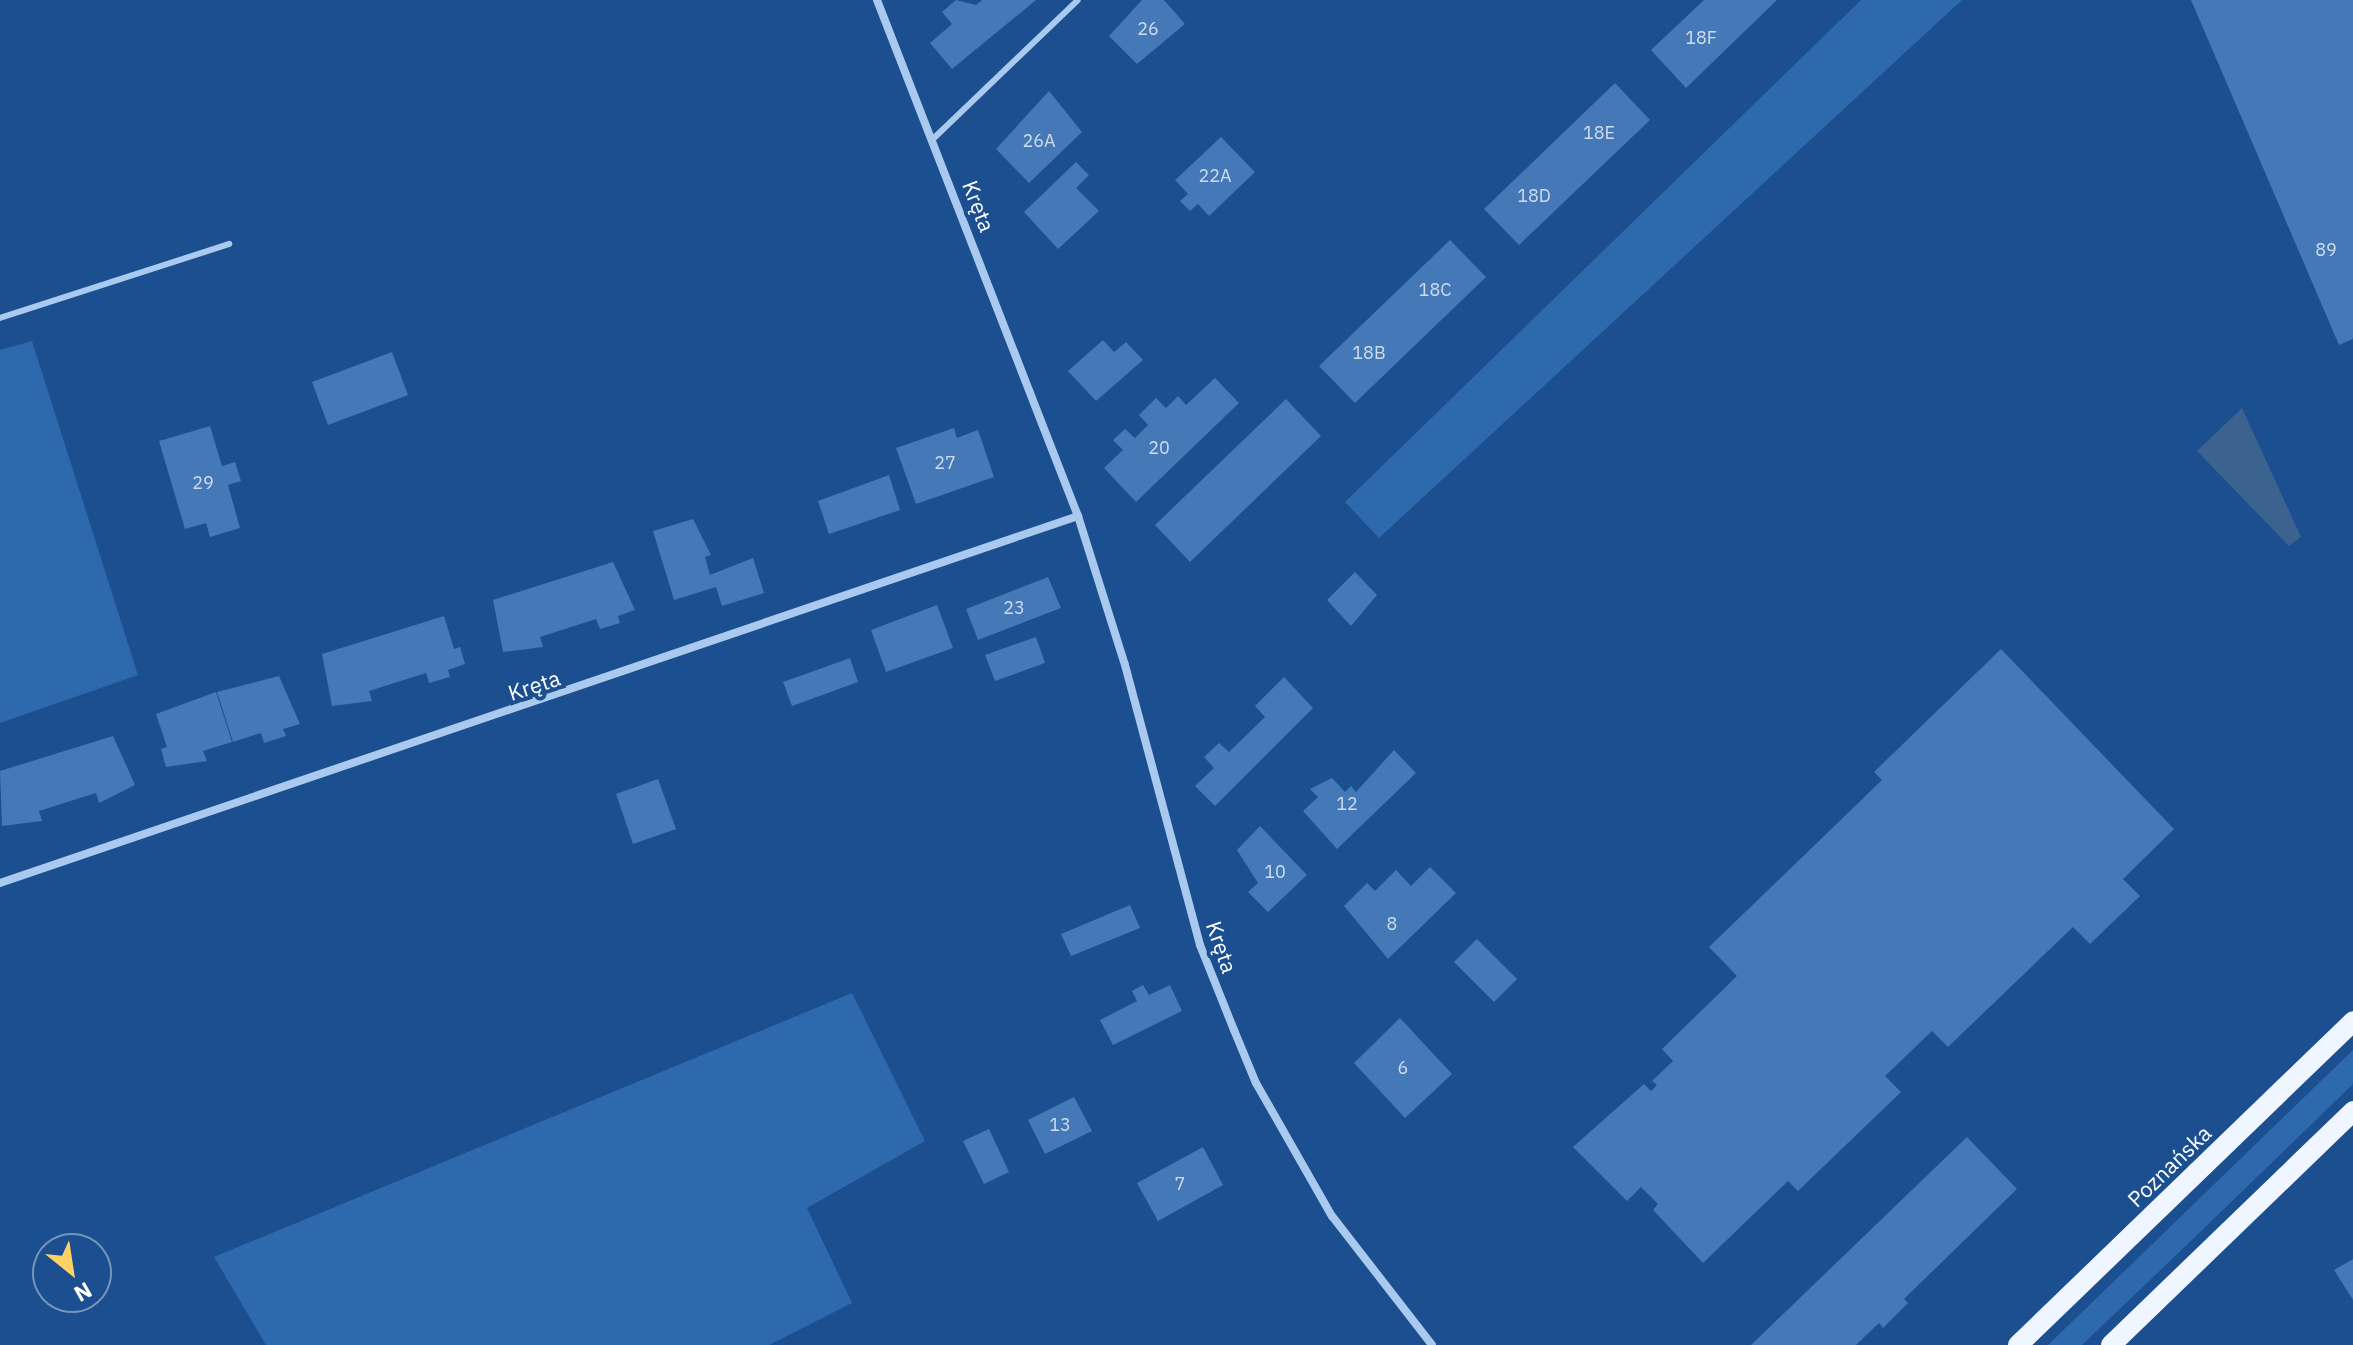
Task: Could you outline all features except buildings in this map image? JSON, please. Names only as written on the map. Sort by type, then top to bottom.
[{"type":"main road","name":"Poznańska","points":[[2018,1345],[2353,1021]]},
{"type":"main road","points":[[2111,1345],[2353,1111]]},
{"type":"street","name":"Kręta","points":[[877,0],[934,138],[1078,516],[1125,665],[1200,945],[1256,1083],[1332,1216],[1432,1345]]},
{"type":"street","name":"Kręta","points":[[0,883],[1078,516]]},
{"type":"lane","points":[[934,138],[1078,0]]},
{"type":"lane","points":[[0,318],[229,244]]},
{"type":"shaded area","points":[[1861,0],[1962,0],[1379,538],[1345,502]]},
{"type":"shaded area","points":[[32,341],[138,675],[0,723],[0,350]]},
{"type":"shaded area","points":[[2242,408],[2301,537],[2289,546],[2197,451]]},
{"type":"shaded area","points":[[852,993],[925,1141],[807,1208],[852,1303],[769,1345],[266,1345],[214,1257]]},
{"type":"shaded area","points":[[2353,1050],[2353,1084],[2194,1238],[2082,1345],[2048,1345]]}]
